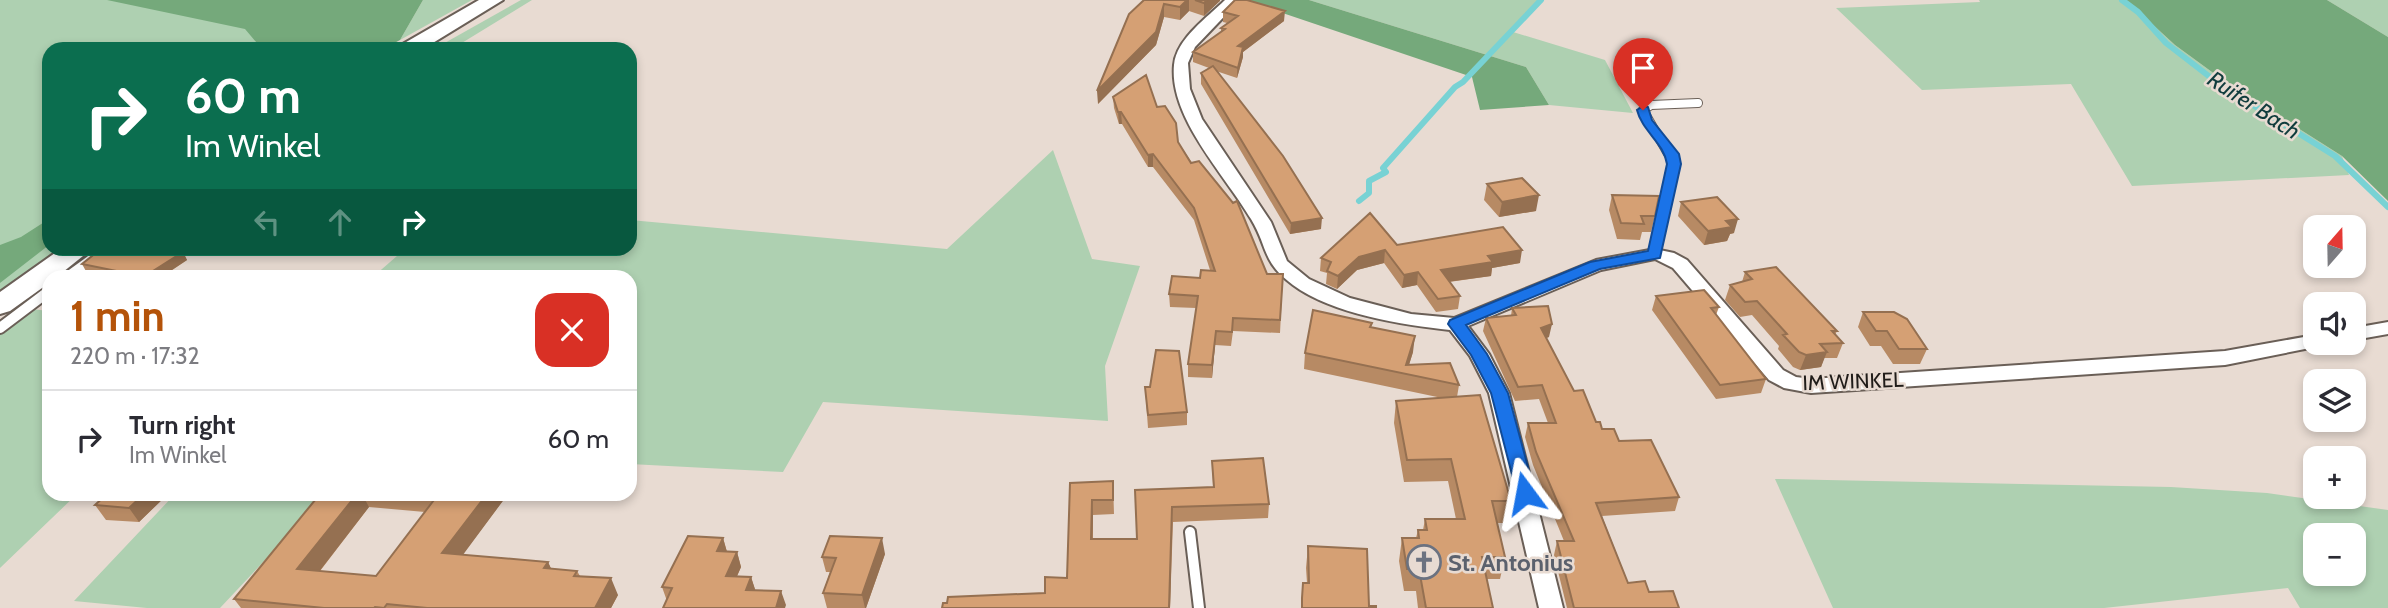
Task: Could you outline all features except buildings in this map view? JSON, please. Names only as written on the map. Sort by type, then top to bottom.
[{"type":"main road","points":[[420,42],[493,0]]},
{"type":"main road","points":[[49,270],[69,256]]},
{"type":"main road","points":[[0,305],[42,275]]},
{"type":"street","points":[[1233,0],[1188,45],[1181,63],[1182,89],[1194,119],[1262,222],[1279,264],[1303,283],[1343,302],[1410,320],[1456,324],[1596,266],[1655,254]]},
{"type":"street","name":"IM WINKEL","points":[[1655,254],[1680,264],[1776,375],[1791,383],[1811,386],[2225,358],[2303,343]]},
{"type":"street","points":[[1456,324],[1479,354],[1499,393],[1520,470],[1551,608]]},
{"type":"street","points":[[2366,332],[2388,328]]},
{"type":"lane","points":[[1655,254],[1674,164],[1672,154],[1646,121],[1643,110],[1651,105],[1698,103]]},
{"type":"lane","points":[[77,270],[96,256]]},
{"type":"lane","points":[[0,328],[42,297]]},
{"type":"lane","points":[[1190,532],[1199,608]]},
{"type":"green space","points":[[0,0],[421,0],[381,42],[42,42],[42,256],[65,256],[0,295]]},
{"type":"green space","points":[[107,0],[423,0],[400,40],[396,42],[256,42],[245,29]]},
{"type":"green space","points":[[423,0],[472,0],[400,40]]},
{"type":"green space","points":[[521,0],[532,0],[463,42],[446,42]]},
{"type":"green space","points":[[1244,0],[1309,0],[1526,67],[1549,105],[1480,110],[1472,77]]},
{"type":"green space","points":[[1309,0],[1542,0],[1513,32],[1605,60],[1633,113],[1549,105],[1526,67]]},
{"type":"green space","points":[[1979,0],[2126,0],[2175,45],[2227,83],[2342,156],[2349,175],[2132,186],[2071,84],[1922,90],[1836,8],[1980,2]]},
{"type":"green space","points":[[2126,0],[2327,0],[2388,37],[2388,201],[2342,156],[2227,83],[2175,45]]},
{"type":"green space","points":[[2327,0],[2388,0],[2388,37]]},
{"type":"green space","points":[[1053,150],[1092,259],[1140,266],[1105,366],[1108,421],[823,402],[783,472],[637,464],[637,270],[381,270],[397,256],[637,256],[637,221],[947,249]]},
{"type":"green space","points":[[42,224],[42,250],[0,283],[0,245],[21,237]]},
{"type":"green space","points":[[31,309],[42,310],[42,501],[70,501],[0,568],[0,334]]},
{"type":"green space","points":[[1775,479],[2171,487],[2303,498],[2303,509],[2366,507],[2388,510],[2388,608],[2300,608],[2288,588],[2104,608],[1833,608]]},
{"type":"green space","points":[[168,501],[320,501],[220,608],[147,608],[74,601]]},
{"type":"waterway","points":[[1359,201],[1369,193],[1369,181],[1386,172],[1383,168],[1455,87],[1463,82],[1541,0]]},
{"type":"waterway","name":"Ruifer Bach","points":[[2122,0],[2138,12],[2166,43],[2219,84],[2335,156],[2388,207]]},
{"type":"place","name":"St. Antonius","points":[[1424,562]]},
{"type":"route","points":[[1525,493],[1499,393],[1479,354],[1456,324],[1596,266],[1655,254],[1674,164],[1672,154],[1646,121],[1643,110]]}]
